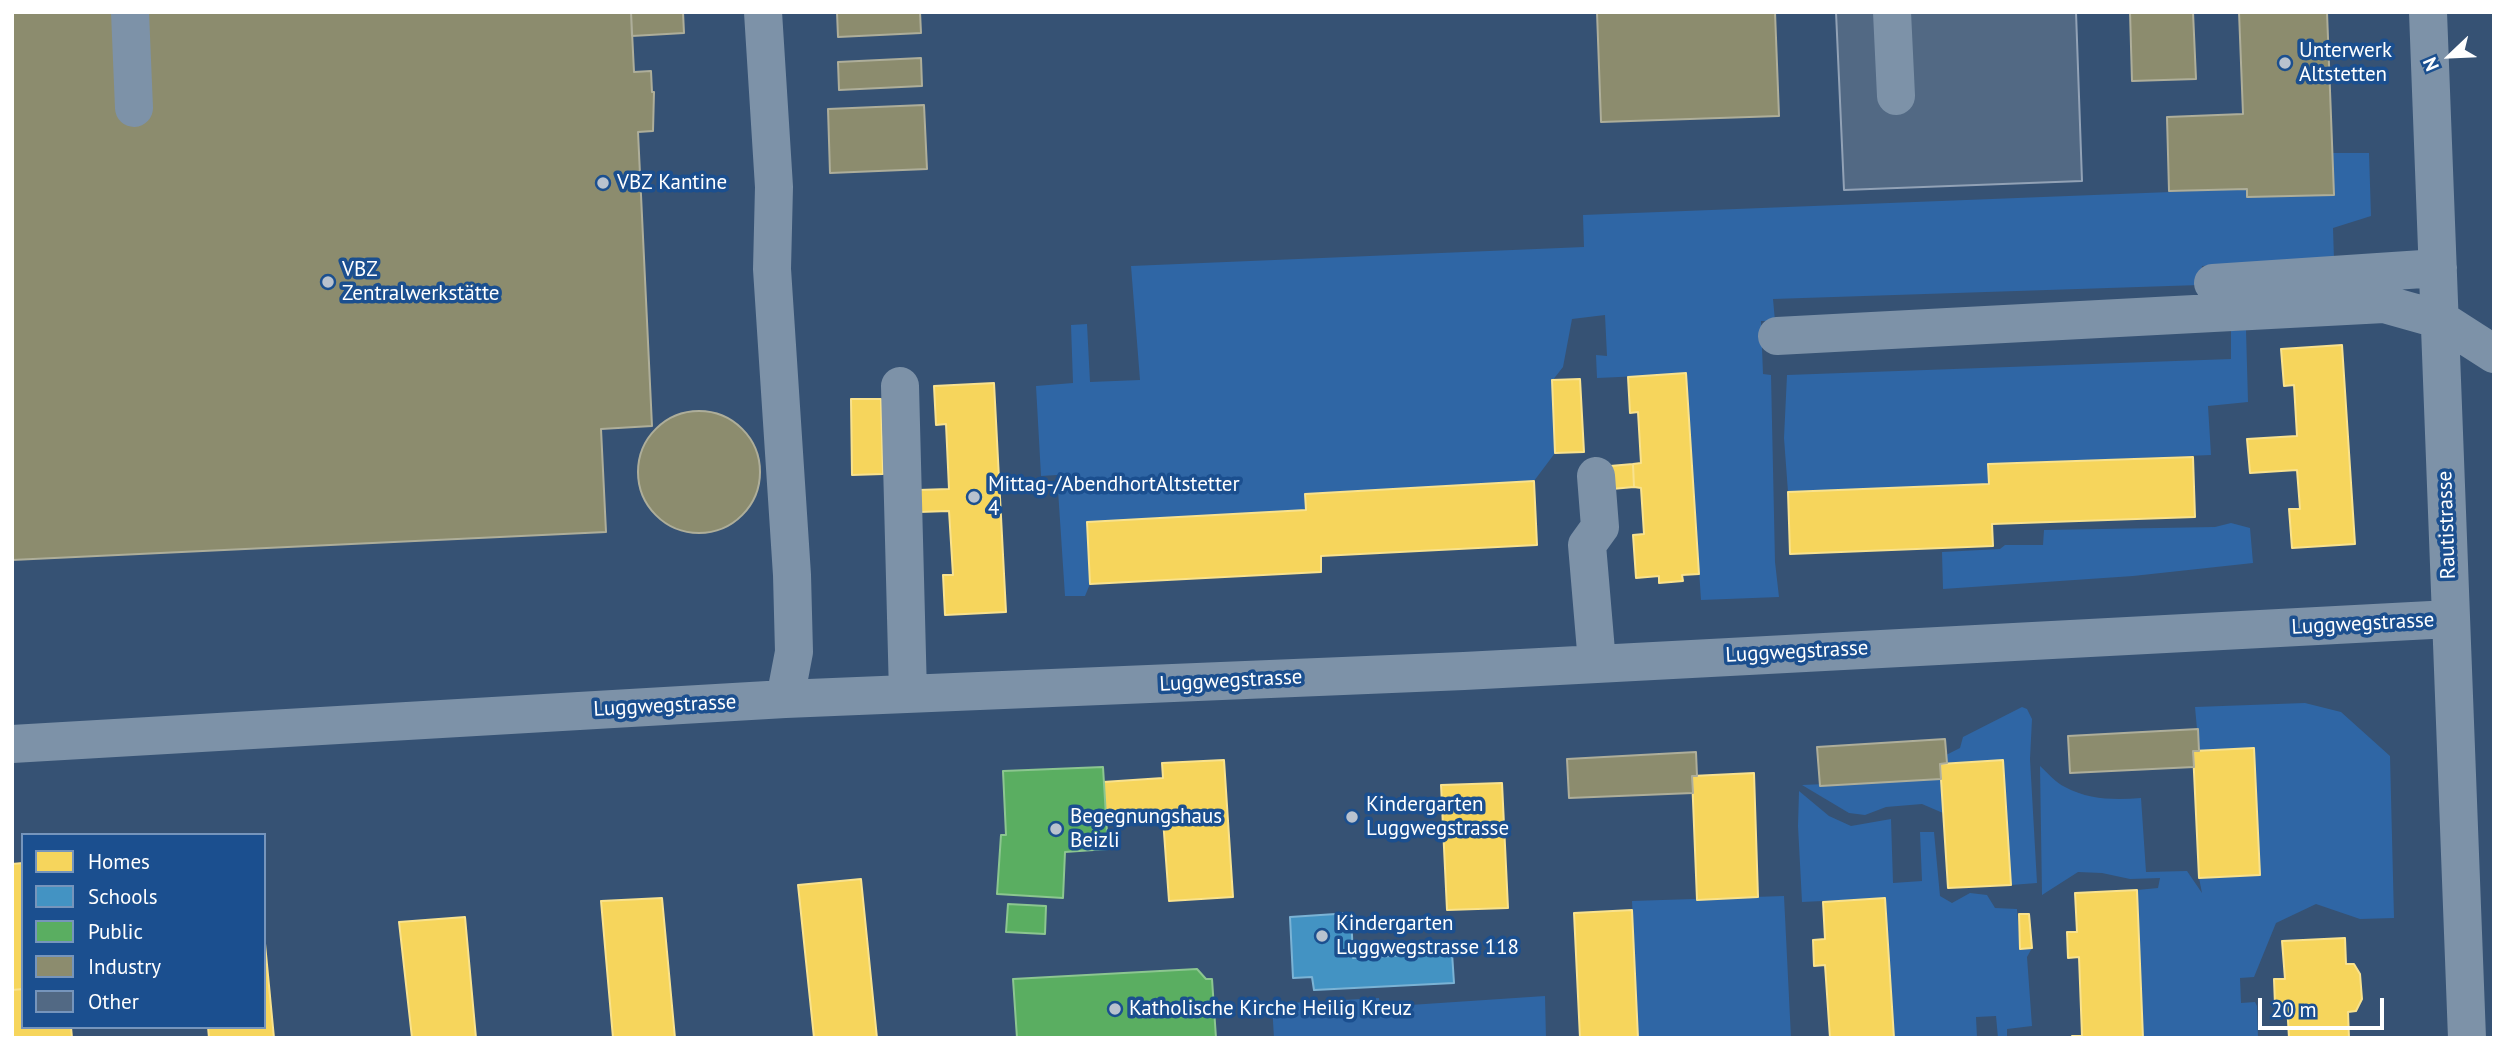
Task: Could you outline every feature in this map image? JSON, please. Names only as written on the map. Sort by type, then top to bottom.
[{"type":"street","points":[[130,12],[134,108]]},
{"type":"street","points":[[763,12],[774,187],[772,269],[792,575],[794,652],[786,699]]},
{"type":"street","points":[[1892,12],[1896,96]]},
{"type":"street","name":"Rautistrasse","points":[[2428,12],[2450,619],[2479,901],[2468,1038]]},
{"type":"street","points":[[2213,283],[2438,268]]},
{"type":"street","points":[[1777,336],[2384,304],[2441,320],[2494,354]]},
{"type":"street","points":[[900,386],[908,694]]},
{"type":"street","points":[[1596,476],[1600,527],[1587,545],[1597,663]]},
{"type":"street","name":"Luggwegstrasse","points":[[12,744],[786,699],[1450,671],[2450,619]]},
{"type":"shaded area","points":[[2332,153],[2369,153],[2371,216],[2333,228],[2334,260],[2202,266],[2200,285],[1773,299],[1775,321],[1761,321],[1763,374],[1771,375],[1775,562],[1779,597],[1701,600],[1686,374],[1597,378],[1596,355],[1607,356],[1605,315],[1572,319],[1563,367],[1552,381],[1555,453],[1534,481],[1306,494],[1306,510],[1087,522],[1090,584],[1085,596],[1065,596],[1057,475],[1041,476],[1036,386],[1073,383],[1071,325],[1087,324],[1090,382],[1140,380],[1131,266],[1584,247],[1583,215],[2247,189],[2247,196],[2333,195]]},
{"type":"shaded area","points":[[2246,330],[2248,402],[2208,406],[2211,455],[1989,464],[1989,484],[1788,492],[1784,438],[1787,375],[2231,359],[2231,331]]},
{"type":"shaded area","points":[[2231,523],[2250,528],[2253,563],[2133,576],[1943,589],[1942,552],[2000,549],[2005,545],[2043,545],[2044,530],[2215,527]]},
{"type":"shaded area","points":[[2305,703],[2341,712],[2390,756],[2394,918],[2360,919],[2316,904],[2276,923],[2254,977],[2240,978],[2241,1003],[2255,1002],[2257,1006],[2258,1038],[2143,1038],[2137,890],[2158,888],[2160,878],[2130,879],[2102,873],[2078,872],[2042,895],[2040,766],[2062,785],[2083,794],[2112,799],[2141,798],[2146,872],[2187,871],[2202,893],[2199,878],[2260,875],[2253,748],[2199,751],[2195,707]]},
{"type":"shaded area","points":[[2022,707],[2027,709],[2032,719],[2030,759],[2037,883],[2011,885],[2003,760],[1947,763],[1946,755],[1960,748],[1963,737]]},
{"type":"shaded area","points":[[1941,779],[1943,813],[1922,804],[1886,807],[1865,815],[1849,813],[1802,785]]},
{"type":"shaded area","points":[[1799,791],[1829,816],[1851,826],[1891,819],[1893,883],[1922,881],[1920,832],[1934,832],[1940,896],[1952,903],[1970,893],[1987,895],[1995,908],[2017,909],[2020,948],[2032,948],[2027,957],[2032,1026],[2007,1029],[2007,1038],[1998,1038],[1996,1016],[1976,1017],[1977,1038],[1894,1038],[1885,898],[1802,902]]},
{"type":"shaded area","points":[[1784,896],[1791,1038],[1638,1038],[1632,901]]},
{"type":"shaded area","points":[[1545,996],[1546,1038],[1274,1038],[1272,1004],[1379,998],[1380,1007]]},
{"type":"building: Homes","points":[[2342,345],[2355,544],[2292,548],[2289,509],[2300,509],[2297,470],[2250,473],[2247,439],[2297,436],[2294,385],[2284,386],[2281,349]]},
{"type":"building: Homes","points":[[1686,373],[1699,574],[1682,575],[1683,581],[1659,583],[1659,576],[1636,578],[1633,535],[1644,534],[1641,488],[1634,487],[1633,464],[1641,463],[1638,412],[1630,413],[1628,377]]},
{"type":"building: Homes","points":[[1580,379],[1584,452],[1555,453],[1552,380]]},
{"type":"building: Homes","points":[[994,383],[1006,612],[945,615],[943,575],[953,575],[949,511],[919,512],[918,490],[949,489],[946,424],[936,425],[934,386]]},
{"type":"building: Homes","points":[[851,399],[881,399],[883,474],[852,475]]},
{"type":"building: Homes","points":[[2193,457],[2195,517],[1992,524],[1993,546],[1790,554],[1788,492],[1989,484],[1988,464]]},
{"type":"building: Homes","points":[[1633,464],[1634,487],[1612,489],[1610,466]]},
{"type":"building: Homes","points":[[1534,481],[1537,545],[1321,556],[1321,572],[1090,584],[1087,522],[1306,510],[1305,494]]},
{"type":"building: Homes","points":[[2254,748],[2260,875],[2199,878],[2193,751]]},
{"type":"building: Homes","points":[[1224,760],[1233,897],[1169,901],[1163,819],[1106,823],[1103,782],[1163,778],[1162,763]]},
{"type":"building: Homes","points":[[2003,760],[2011,885],[1948,888],[1940,764]]},
{"type":"building: Homes","points":[[1754,773],[1758,897],[1697,900],[1692,776]]},
{"type":"building: Homes","points":[[1502,783],[1508,908],[1447,910],[1441,785]]},
{"type":"building: Homes","points":[[21,863],[21,989],[12,990],[12,864]]},
{"type":"building: Homes","points":[[861,879],[877,1038],[814,1038],[798,885]]},
{"type":"building: Homes","points":[[2137,890],[2143,1038],[2072,1038],[2082,1036],[2079,957],[2068,958],[2067,932],[2077,932],[2075,893]]},
{"type":"building: Homes","points":[[662,898],[675,1038],[613,1038],[601,901]]},
{"type":"building: Homes","points":[[1885,898],[1894,1038],[1830,1038],[1825,965],[1814,966],[1813,940],[1825,939],[1823,902]]},
{"type":"building: Homes","points":[[1632,910],[1638,1038],[1580,1038],[1574,913]]},
{"type":"building: Homes","points":[[2019,914],[2029,914],[2032,948],[2020,949]]},
{"type":"building: Homes","points":[[465,917],[476,1038],[412,1038],[399,922]]},
{"type":"building: Homes","points":[[2345,938],[2346,964],[2354,964],[2360,974],[2362,999],[2356,1011],[2348,1012],[2349,1038],[2289,1038],[2287,1004],[2275,1005],[2274,979],[2285,979],[2282,941]]},
{"type":"building: Homes","points":[[266,954],[274,1038],[209,1038],[208,1029],[266,1029]]},
{"type":"building: Homes","points":[[21,989],[21,1029],[71,1029],[72,1038],[12,1038],[12,990]]},
{"type":"building: Schools","name":"Kindergarten Luggwegstrasse 118","points":[[1351,913],[1353,958],[1452,953],[1454,983],[1314,990],[1312,977],[1293,978],[1290,917]]},
{"type":"building: Public","name":"Begegnungshaus Beizli","points":[[1103,767],[1108,849],[1065,852],[1063,898],[997,894],[1001,835],[1006,835],[1003,771]]},
{"type":"building: Public","points":[[1008,904],[1046,906],[1045,934],[1006,932]]},
{"type":"building: Public","name":"Katholische Kirche Heilig Kreuz","points":[[1197,969],[1206,979],[1212,979],[1216,1038],[1017,1038],[1013,979]]},
{"type":"building: Industry","name":"VBZ Zentralwerkstätte","points":[[12,12],[631,12],[634,72],[651,71],[654,92],[653,131],[638,132],[652,426],[601,429],[606,532],[12,560]]},
{"type":"building: Industry","points":[[631,12],[683,12],[684,33],[632,36]]},
{"type":"building: Industry","points":[[837,12],[920,12],[921,33],[838,37]]},
{"type":"building: Industry","points":[[1597,12],[1775,12],[1779,116],[1601,122]]},
{"type":"building: Industry","points":[[2130,12],[2193,12],[2196,79],[2132,81]]},
{"type":"building: Industry","name":"Unterwerk Altstetten","points":[[2239,12],[2327,12],[2334,195],[2247,197],[2247,189],[2169,191],[2167,117],[2243,114]]},
{"type":"building: Industry","points":[[921,58],[922,86],[839,90],[838,62]]},
{"type":"building: Industry","points":[[924,105],[927,169],[830,173],[828,109]]},
{"type":"building: Industry","points":[[699,411],[722,416],[742,429],[755,449],[760,472],[755,495],[742,515],[722,528],[699,533],[676,528],[656,515],[643,495],[638,472],[643,449],[656,429],[676,416]]},
{"type":"building: Industry","points":[[2198,729],[2199,751],[2193,751],[2194,767],[2070,773],[2068,736]]},
{"type":"building: Industry","points":[[1945,739],[1947,763],[1940,764],[1941,779],[1820,786],[1817,747]]},
{"type":"building: Industry","points":[[1696,752],[1697,776],[1692,776],[1693,793],[1569,798],[1567,759]]},
{"type":"building: Other","points":[[1836,12],[2076,12],[2082,181],[1844,190]]},
{"type":"place","name":"Unterwerk Altstetten","points":[[2285,63]]},
{"type":"place","name":"VBZ Kantine","points":[[603,183]]},
{"type":"place","name":"VBZ Zentralwerkstätte","points":[[328,282]]},
{"type":"place","name":"Mittag-/AbendhortAltstetter 4","points":[[974,497]]},
{"type":"place","name":"Kindergarten Luggwegstrasse","points":[[1352,817]]},
{"type":"place","name":"Begegnungshaus Beizli","points":[[1056,829]]},
{"type":"place","name":"Kindergarten Luggwegstrasse 118","points":[[1322,936]]},
{"type":"place","name":"Katholische Kirche Heilig Kreuz","points":[[1115,1009]]}]
